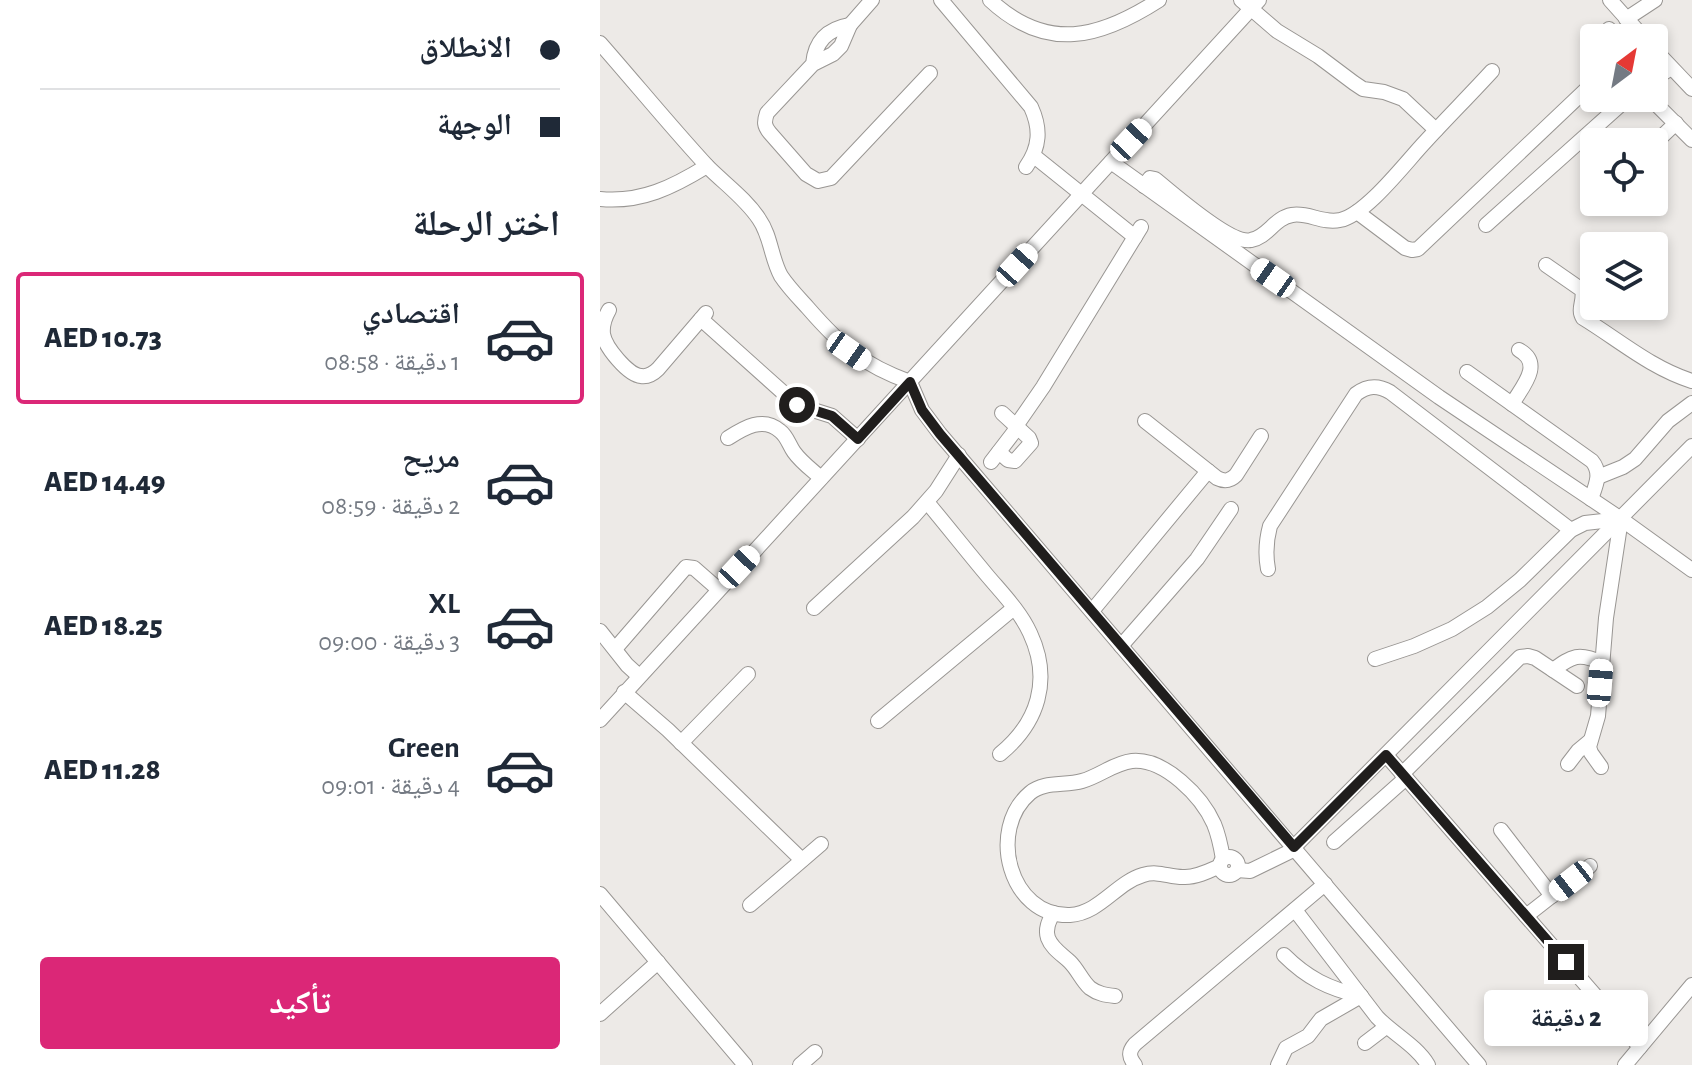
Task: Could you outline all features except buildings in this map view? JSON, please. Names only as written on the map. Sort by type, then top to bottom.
[{"type":"street","points":[[872,0],[850,25],[841,46],[833,54],[813,64],[767,113],[765,127],[806,174],[818,181],[831,178],[930,73]]},
{"type":"street","points":[[941,0],[1031,107],[1039,131],[1038,144],[1030,161],[1138,232],[1039,394],[1016,426]]},
{"type":"street","points":[[990,0],[1030,27],[1067,35],[1105,29],[1159,0]]},
{"type":"street","points":[[1610,0],[1631,24]]},
{"type":"street","points":[[1626,19],[1655,0]]},
{"type":"street","points":[[600,720],[1111,162],[1251,3],[1277,31],[1363,89],[1403,99],[1436,130]]},
{"type":"street","points":[[600,43],[707,166],[759,219],[781,276],[849,351],[868,364],[910,382],[930,422],[1479,1065]]},
{"type":"street","points":[[1668,65],[1692,89]]},
{"type":"street","points":[[1144,186],[1150,178],[1155,179],[1216,226],[1243,241],[1258,238],[1288,215],[1330,221],[1349,217],[1375,196],[1492,71]]},
{"type":"street","points":[[1357,212],[1405,248],[1418,249],[1580,95]]},
{"type":"street","points":[[1486,225],[1612,112]]},
{"type":"street","points":[[1665,112],[1692,140]]},
{"type":"street","points":[[1668,131],[1676,123]]},
{"type":"street","points":[[1111,162],[1428,389],[1692,570]]},
{"type":"street","points":[[600,199],[647,196],[675,185],[707,166]]},
{"type":"street","points":[[1546,265],[1582,290],[1584,295],[1580,310],[1583,318],[1663,370],[1692,381]]},
{"type":"street","points":[[609,310],[603,326],[606,343],[637,376],[645,377],[658,369],[704,316],[797,405],[832,416],[858,439]]},
{"type":"street","points":[[1512,404],[1532,367],[1526,353],[1519,350]]},
{"type":"street","points":[[1467,372],[1592,461],[1598,477],[1591,499]]},
{"type":"street","points":[[1268,569],[1266,540],[1270,526],[1356,394],[1373,386],[1390,392],[1571,530]]},
{"type":"street","points":[[1598,477],[1635,459],[1668,421],[1692,403]]},
{"type":"street","points":[[995,457],[1015,461],[1030,445],[1029,438],[1002,413]]},
{"type":"street","points":[[1145,421],[1224,481],[1232,480],[1261,436]]},
{"type":"street","points":[[728,438],[752,424],[772,426],[781,431],[797,456],[821,478]]},
{"type":"street","points":[[1221,863],[1220,841],[1204,807],[1172,774],[1159,765],[1145,761],[1129,761],[1082,781],[1038,787],[1023,800],[1011,820],[1008,834],[1011,868],[1026,898],[1039,908],[1071,915],[1098,905],[1146,874],[1197,875],[1221,863],[1231,858],[1237,870],[1243,872],[1284,855],[1692,446]]},
{"type":"street","points":[[814,608],[913,517],[959,455]]},
{"type":"street","points":[[1092,611],[1208,471]]},
{"type":"street","points":[[927,502],[1014,608],[1029,631],[1037,653],[1040,676],[1038,699],[1030,721],[1017,740],[1000,754]]},
{"type":"street","points":[[1121,646],[1197,559],[1231,509]]},
{"type":"street","points":[[1375,659],[1452,629],[1487,607],[1571,530],[1585,523],[1621,519]]},
{"type":"street","points":[[1601,767],[1589,747],[1598,716],[1606,618],[1621,519]]},
{"type":"street","points":[[615,649],[686,567],[694,568],[718,589]]},
{"type":"street","points":[[878,721],[1014,608]]},
{"type":"street","points":[[600,631],[639,676]]},
{"type":"street","points":[[1553,670],[1569,658],[1580,656],[1602,663]]},
{"type":"street","points":[[1334,842],[1404,776],[1520,657],[1535,658],[1577,686]]},
{"type":"street","points":[[681,743],[748,674]]},
{"type":"street","points":[[624,692],[802,860]]},
{"type":"street","points":[[1568,764],[1590,741]]},
{"type":"street","points":[[1386,755],[1640,1047]]},
{"type":"street","points":[[1501,830],[1552,896]]},
{"type":"street","points":[[750,905],[821,844]]},
{"type":"street","points":[[1526,916],[1590,866]]},
{"type":"street","points":[[1135,1065],[1129,1057],[1135,1044],[1325,884]]},
{"type":"street","points":[[600,894],[745,1065]]},
{"type":"street","points":[[1295,910],[1386,1027],[1415,1050],[1428,1065]]},
{"type":"street","points":[[1053,913],[1047,930],[1053,947],[1069,961],[1092,990],[1115,996]]},
{"type":"street","points":[[1284,955],[1318,983],[1361,996]]},
{"type":"street","points":[[600,1014],[658,962]]},
{"type":"street","points":[[1625,1065],[1692,985]]},
{"type":"street","points":[[1278,1065],[1286,1048],[1308,1036],[1321,1019],[1361,996]]},
{"type":"street","points":[[1365,1043],[1386,1027]]},
{"type":"street","points":[[800,1065],[815,1052]]},
{"type":"route","points":[[797,405],[832,416],[858,439],[910,382],[930,422],[1294,847],[1386,755],[1566,962]]}]
